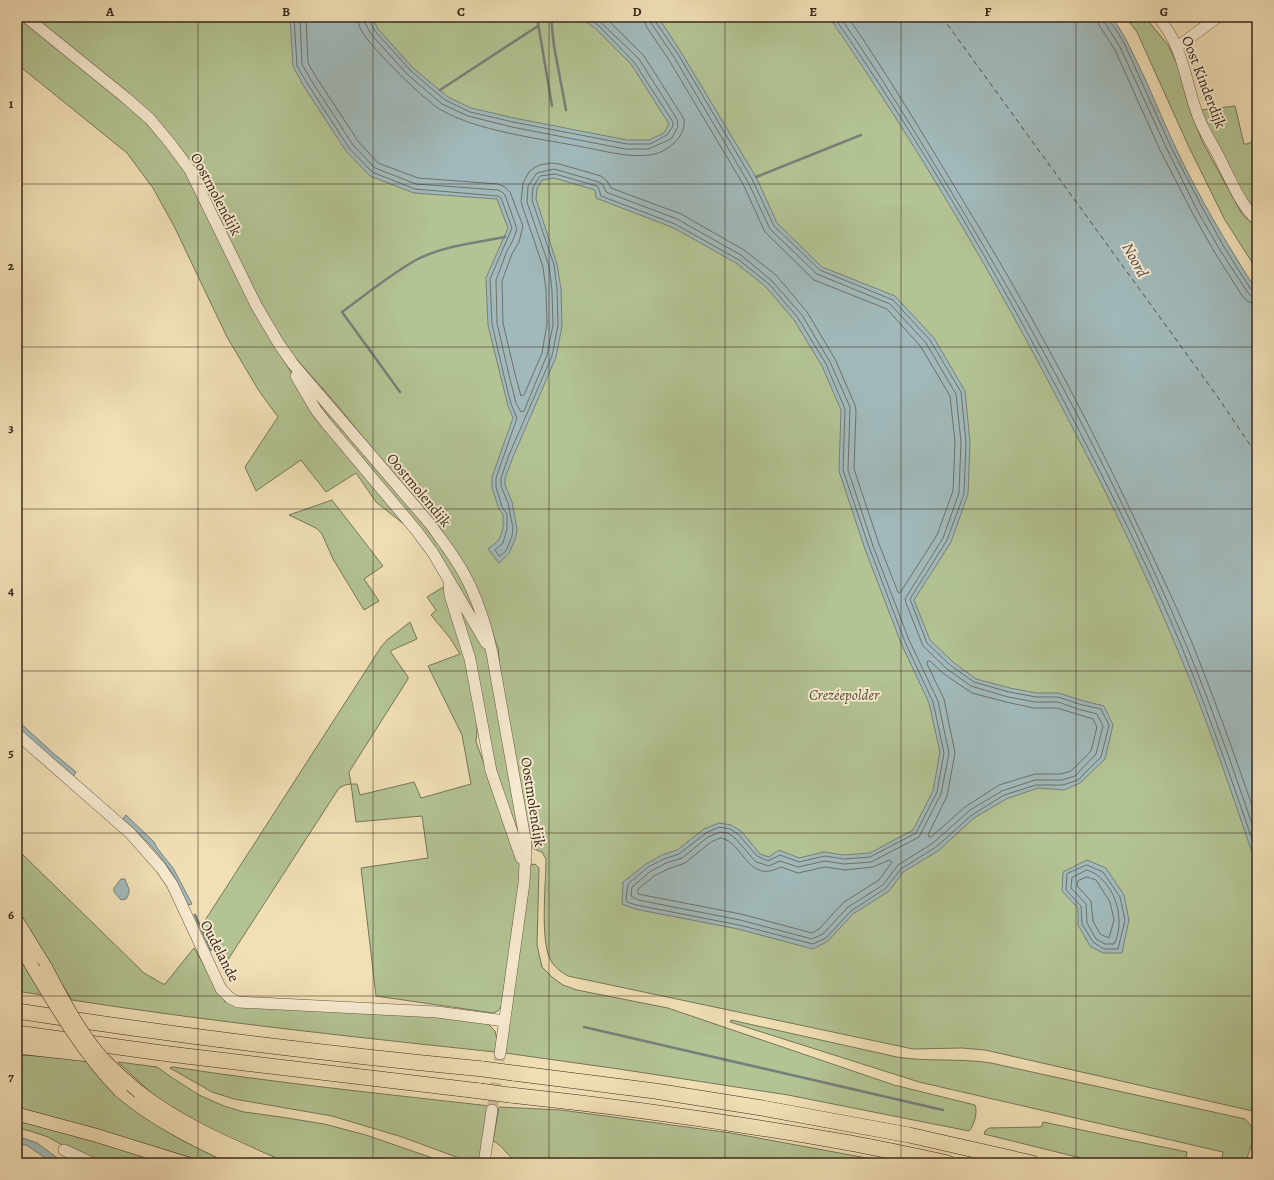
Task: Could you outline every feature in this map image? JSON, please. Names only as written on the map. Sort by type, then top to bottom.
[{"type":"highway","points":[[17,1011],[231,1042],[336,1055],[513,1073],[655,1091],[762,1108],[909,1135],[1032,1163]]},
{"type":"highway","points":[[17,1032],[169,1054],[649,1111],[851,1143],[948,1163]]},
{"type":"highway","points":[[17,1046],[138,1059],[169,1054]]},
{"type":"main road","points":[[17,921],[46,968],[63,1000],[92,1045],[121,1076],[139,1092],[167,1112],[191,1126],[272,1163]]},
{"type":"main road","points":[[17,941],[74,1035],[92,1060],[120,1090],[139,1106],[168,1125],[201,1143],[245,1163]]},
{"type":"main road","points":[[17,1114],[95,1135],[185,1163]]},
{"type":"street","name":"Oostmolendijk","points":[[26,17],[126,98],[150,119],[170,143],[190,170],[256,305],[279,344],[293,364],[448,548],[464,574],[476,598],[486,627],[492,653],[526,844],[524,883],[500,1054]]},
{"type":"street","name":"Oost Kinderdijk","points":[[1158,17],[1177,47],[1185,67],[1198,117],[1236,191],[1257,220]]},
{"type":"street","points":[[1177,47],[1218,17]]},
{"type":"street","name":"Oostmolendijk","points":[[293,364],[297,378],[316,410],[416,530],[433,553],[492,653]]},
{"type":"street","name":"Oostmolendijk","points":[[449,580],[450,596],[470,659],[491,771],[518,851],[521,858],[526,862]]},
{"type":"street","name":"Oudelande","points":[[17,734],[130,833],[162,868],[172,884],[221,989],[230,998],[238,1002],[437,1012],[505,1021]]},
{"type":"street","points":[[484,1163],[492,1110]]},
{"type":"street","points":[[64,1150],[92,1163]]},
{"type":"green space","points":[[17,17],[20,17],[131,106],[182,164],[278,351],[324,426],[415,533],[376,502],[356,473],[326,492],[301,460],[256,491],[245,467],[278,417],[259,391],[227,337],[174,226],[153,188],[127,153],[17,64]]},
{"type":"green space","name":"Crezéepolder","points":[[33,17],[834,17],[980,247],[1168,610],[1257,853],[1257,1112],[985,1050],[962,1048],[913,1049],[568,976],[558,969],[550,959],[545,938],[544,910],[546,859],[542,852],[534,849],[531,844],[500,670],[498,648],[479,595],[451,546],[337,405],[293,355],[272,325],[253,292],[202,182],[188,159]]},
{"type":"green space","points":[[1125,17],[1145,17],[1168,45],[1178,66],[1191,113],[1203,143],[1242,214],[1257,228],[1257,270],[1225,220],[1188,145],[1137,32]]},
{"type":"green space","points":[[1235,106],[1244,144],[1254,141],[1253,137],[1257,134],[1257,215],[1246,202],[1203,117],[1201,110]]},
{"type":"green space","points":[[304,383],[428,526],[464,582],[484,630],[329,422]]},
{"type":"green space","points":[[332,500],[383,566],[364,579],[379,601],[364,610],[333,559],[322,534],[316,528],[289,515]]},
{"type":"green space","points":[[445,586],[467,654],[478,718],[476,742],[521,868],[502,1005],[498,1011],[493,1013],[376,996],[361,868],[428,858],[422,816],[356,822],[351,784],[357,784],[360,795],[414,782],[421,798],[471,784],[462,735],[428,666],[460,654],[450,638],[431,615],[436,610],[427,597]]},
{"type":"green space","points":[[453,592],[489,651],[523,849],[494,770]]},
{"type":"green space","points":[[410,622],[417,639],[390,651],[408,679],[349,772],[351,784],[339,788],[222,969],[202,925],[381,647],[387,640]]},
{"type":"green space","points":[[17,849],[144,973],[163,984],[165,984],[194,948],[225,1002],[249,1006],[376,1012],[470,1020],[488,1024],[495,1031],[497,1039],[495,1052],[336,1035],[72,1000],[17,913]]},
{"type":"green space","points":[[535,864],[539,868],[537,945],[542,967],[563,985],[577,990],[668,1008],[894,1085],[975,1105],[976,1115],[971,1129],[969,1131],[788,1095],[505,1053],[528,869],[531,865]]},
{"type":"green space","points":[[17,952],[42,995],[17,991]]},
{"type":"green space","points":[[731,1020],[897,1057],[991,1063],[1245,1119],[1250,1124],[1252,1129],[1253,1134],[1251,1146],[1245,1163],[1221,1163],[1223,1152],[919,1082],[730,1022]]},
{"type":"green space","points":[[17,1055],[85,1058],[236,1163],[209,1163],[98,1130],[17,1111]]},
{"type":"green space","points":[[118,1062],[157,1067],[199,1095],[224,1106],[244,1112],[324,1124],[366,1135],[447,1163],[276,1163],[187,1120],[160,1101]]},
{"type":"green space","points":[[173,1067],[291,1083],[490,1106],[483,1146],[478,1160],[475,1163],[402,1137],[332,1116],[234,1099],[212,1092],[170,1068]]},
{"type":"green space","points":[[499,1107],[561,1110],[731,1133],[894,1163],[519,1163],[493,1141]]},
{"type":"green space","points":[[17,1120],[174,1163],[104,1163],[64,1146],[48,1137],[17,1128]]},
{"type":"green space","points":[[1043,1122],[1187,1152],[1185,1163],[1101,1163],[984,1134],[989,1128],[1039,1127],[1042,1126]]},
{"type":"water","points":[[290,17],[372,17],[378,29],[413,68],[448,97],[471,108],[627,140],[649,140],[664,133],[669,124],[631,64],[596,29],[580,17],[658,17],[681,52],[756,177],[777,223],[822,267],[895,296],[934,338],[965,391],[970,442],[968,494],[951,542],[914,600],[930,640],[953,662],[976,679],[1037,693],[1059,693],[1104,706],[1113,725],[1105,759],[1080,783],[1064,790],[1038,788],[1006,799],[974,818],[938,851],[903,872],[889,891],[853,914],[828,941],[813,949],[738,929],[635,909],[622,904],[623,882],[646,864],[662,855],[677,850],[704,829],[719,823],[731,825],[741,831],[760,854],[769,857],[779,850],[799,858],[824,852],[844,855],[870,853],[913,830],[933,791],[940,752],[929,703],[901,643],[865,549],[839,471],[841,410],[822,366],[794,320],[766,287],[736,263],[674,228],[596,198],[595,190],[554,178],[542,180],[537,189],[536,199],[557,264],[561,289],[562,326],[556,357],[505,478],[505,485],[512,502],[517,529],[516,537],[509,553],[499,563],[488,549],[499,540],[503,529],[503,515],[499,509],[492,488],[492,477],[513,418],[508,406],[488,325],[486,278],[508,228],[497,199],[414,193],[370,176],[346,151],[303,85],[293,66]]},
{"type":"water","name":"Noord","points":[[829,17],[1111,17],[1129,46],[1182,161],[1202,199],[1257,291],[1257,867],[1189,677],[1139,562],[1097,474],[1040,365],[984,264],[924,163],[862,65]]},
{"type":"water","points":[[17,720],[76,772],[73,777],[17,728]]},
{"type":"water","points":[[126,815],[154,842],[173,868],[192,904],[187,905],[171,871],[159,855],[145,839],[123,819]]},
{"type":"water","points":[[1087,860],[1106,868],[1124,895],[1129,920],[1122,953],[1103,953],[1090,946],[1078,925],[1078,908],[1062,891],[1063,872]]},
{"type":"water","points":[[121,879],[125,879],[129,891],[126,899],[121,900],[114,892],[114,888]]},
{"type":"water","points":[[17,1136],[37,1143],[64,1163],[53,1163],[26,1145],[17,1144]]},
{"type":"waterway","points":[[537,17],[552,106]]},
{"type":"waterway","points":[[551,17],[554,46],[566,110]]},
{"type":"waterway","points":[[440,90],[538,26]]},
{"type":"waterway","points":[[756,177],[861,135]]},
{"type":"waterway","points":[[400,392],[342,312],[397,272],[426,255],[437,251],[505,237]]},
{"type":"waterway","points":[[195,915],[211,950]]},
{"type":"waterway","points":[[584,1027],[943,1110]]},
{"type":"ferry route","points":[[942,17],[1217,396],[1257,455]]},
{"type":"tunnel","points":[[492,1110],[500,1054]]}]
